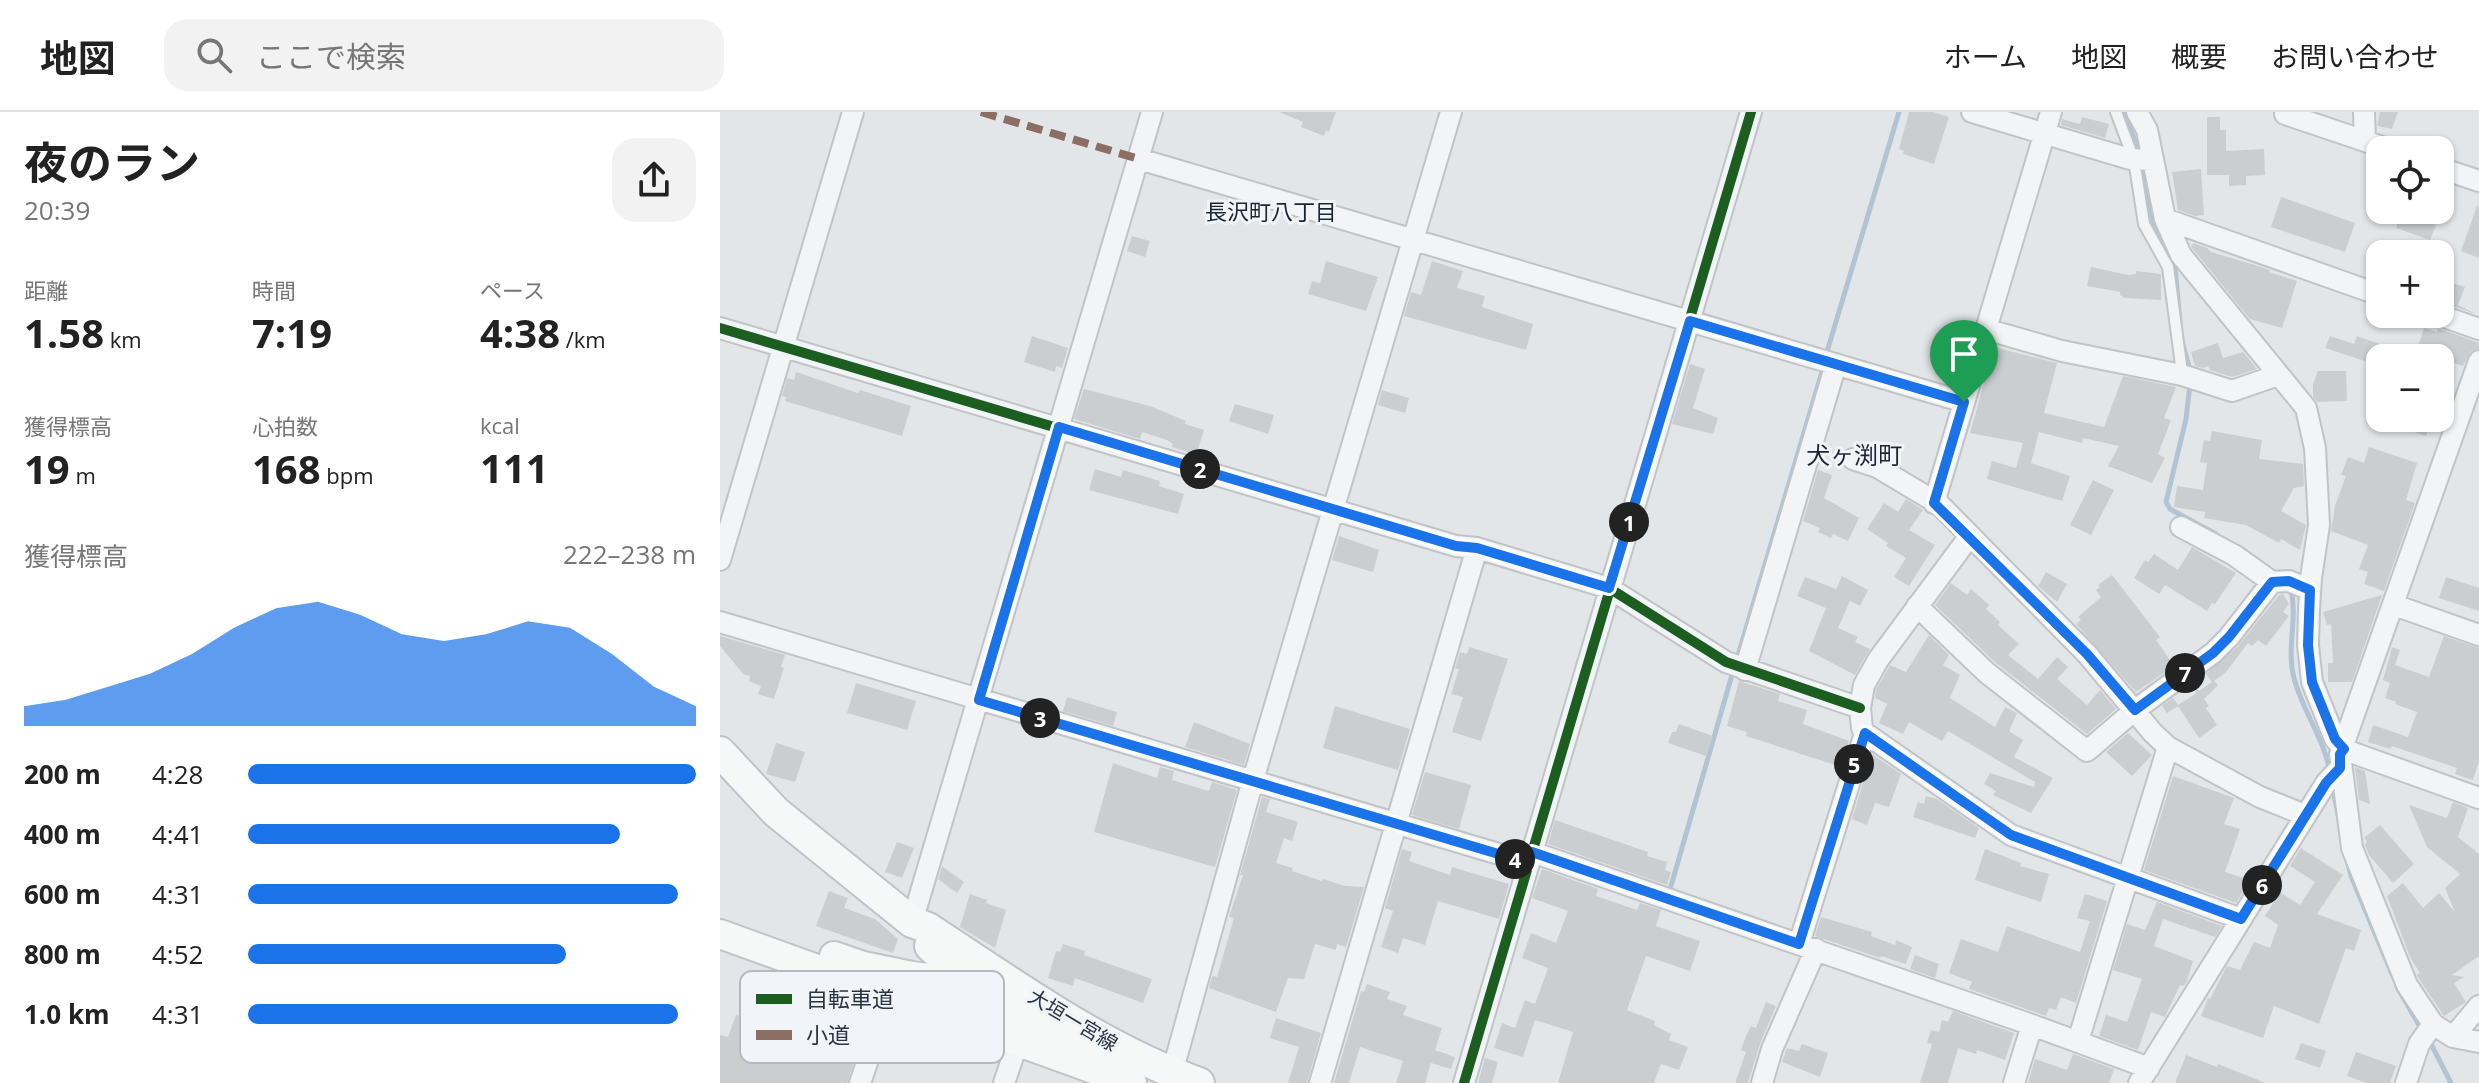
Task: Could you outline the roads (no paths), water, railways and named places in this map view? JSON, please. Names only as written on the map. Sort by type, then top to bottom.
[{"type":"main road","name":"大垣一宮線","points":[[720,752],[776,812],[912,922],[928,928],[993,971]]},
{"type":"main road","points":[[720,916],[863,966],[888,971]]},
{"type":"main road","name":"大垣一宮線","points":[[912,922],[922,938],[957,971]]},
{"type":"main road","points":[[720,934],[821,971]]},
{"type":"main road","name":"大垣一宮線","points":[[1004,978],[1081,1028],[1174,1080]]},
{"type":"main road","points":[[1004,991],[1048,1007]]},
{"type":"main road","name":"大垣一宮線","points":[[1004,1012],[1051,1038],[1174,1080]]},
{"type":"main road","points":[[1004,1037],[1132,1083]]},
{"type":"street","points":[[720,560],[853,112]]},
{"type":"street","points":[[912,922],[1152,112]]},
{"type":"street","points":[[1174,1080],[1253,780],[1451,112]]},
{"type":"street","points":[[1464,1083],[1751,112]]},
{"type":"street","points":[[1972,112],[2143,160]]},
{"type":"street","points":[[1934,503],[2051,112]]},
{"type":"street","points":[[2137,112],[2147,130],[2143,160],[2181,255],[2306,408],[2315,448],[2319,525],[2310,590],[2308,645],[2312,682],[2335,739],[2336,768],[2352,848],[2428,1031],[2406,1083]]},
{"type":"street","points":[[2285,114],[2365,141],[2364,112]]},
{"type":"street","points":[[1139,159],[1964,402]]},
{"type":"street","points":[[2454,173],[2479,181]]},
{"type":"street","points":[[2165,219],[2366,290]]},
{"type":"street","points":[[2454,320],[2479,329]]},
{"type":"street","points":[[720,328],[1456,546],[1477,548],[1609,588],[1726,662],[1860,708]]},
{"type":"street","points":[[1985,329],[2062,351],[2186,377],[2232,391],[2278,375]]},
{"type":"street","points":[[720,622],[1395,822],[1530,857],[1807,946],[2078,1041],[2144,1076],[2336,768],[2479,361]]},
{"type":"street","points":[[1745,670],[1836,364]]},
{"type":"street","points":[[1853,459],[1877,467],[1934,503],[2087,654],[2168,747],[2260,797],[2305,815]]},
{"type":"street","points":[[2181,527],[2279,581],[2310,590]]},
{"type":"street","points":[[1969,537],[1878,660],[1864,685],[1860,708],[1865,733],[2011,835],[2241,919]]},
{"type":"street","points":[[1320,1083],[1477,548]]},
{"type":"street","points":[[1917,606],[1987,673],[2087,751],[2135,710],[2213,653],[2279,581]]},
{"type":"street","points":[[2394,605],[2479,635]]},
{"type":"street","points":[[1762,1083],[1807,946],[1865,733]]},
{"type":"street","points":[[2078,1041],[2168,747]]},
{"type":"street","points":[[2336,768],[2479,798]]},
{"type":"street","points":[[2453,1037],[2479,1006]]},
{"type":"street","points":[[2014,1083],[2032,1025]]},
{"type":"street","points":[[2428,1031],[2479,1042]]},
{"type":"street","points":[[1004,1083],[1018,1042]]},
{"type":"street","points":[[860,1083],[867,1063]]},
{"type":"lane","points":[[2116,112],[2143,160],[2144,224],[2168,267],[2181,365],[2186,377]]},
{"type":"waterway","points":[[1826,355],[1899,112]]},
{"type":"waterway","points":[[2124,112],[2140,154]]},
{"type":"waterway","points":[[2142,163],[2153,221],[2162,245],[2175,266],[2180,323]]},
{"type":"waterway","points":[[2182,341],[2191,374]]},
{"type":"waterway","points":[[1737,659],[1824,365]]},
{"type":"waterway","points":[[2190,384],[2186,419],[2166,502],[2170,509],[2216,534]]},
{"type":"waterway","points":[[2242,549],[2279,576]]},
{"type":"waterway","points":[[2291,590],[2294,678],[2323,747],[2330,772]]},
{"type":"waterway","points":[[1671,886],[1734,668]]},
{"type":"waterway","points":[[2332,786],[2339,819]]},
{"type":"waterway","points":[[2347,860],[2392,974]]},
{"type":"waterway","points":[[2397,987],[2422,1030]]},
{"type":"waterway","points":[[2428,1038],[2451,1083]]},
{"type":"district","name":"長沢町八丁目","points":[[1271,212]]},
{"type":"district","name":"犬ヶ渕町","points":[[1854,456]]}]
